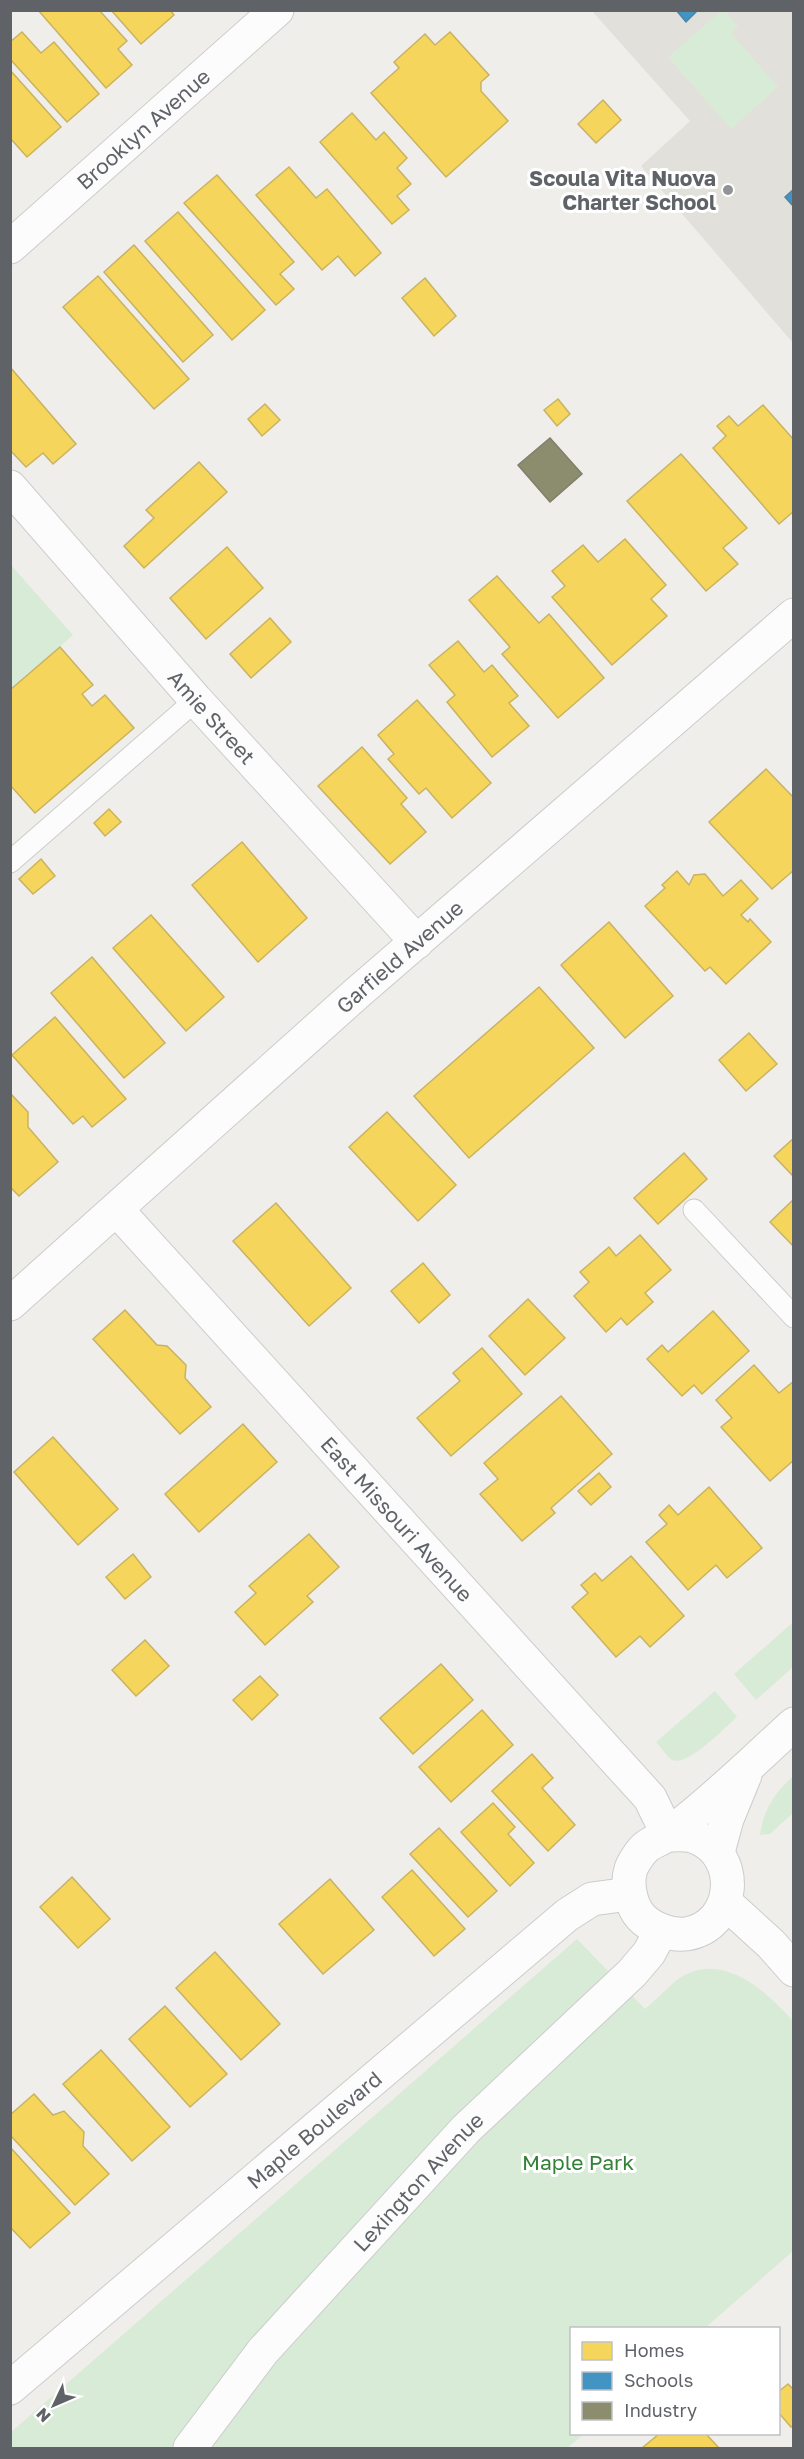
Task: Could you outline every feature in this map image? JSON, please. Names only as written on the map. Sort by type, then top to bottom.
[{"type":"street","name":"Brooklyn Avenue","points":[[10,247],[277,10]]},
{"type":"street","name":"Amie Street","points":[[10,487],[196,700],[417,942]]},
{"type":"street","name":"Garfield Avenue","points":[[10,1304],[417,942],[794,615]]},
{"type":"street","name":"East Missouri Avenue","points":[[117,1210],[650,1798],[668,1835]]},
{"type":"street","points":[[668,1835],[695,1836],[718,1852],[729,1876],[726,1903],[710,1924],[686,1934],[661,1931],[641,1917],[629,1894],[631,1869],[644,1848],[668,1835],[794,1724]]},
{"type":"street","points":[[718,1852],[727,1819],[749,1765]]},
{"type":"street","name":"Maple Boulevard","points":[[10,2388],[567,1915],[592,1899],[629,1894]]},
{"type":"street","points":[[726,1903],[771,1944],[794,1970]]},
{"type":"street","name":"Lexington Avenue","points":[[190,2448],[263,2351],[466,2129],[632,1973],[649,1953],[661,1931]]},
{"type":"lane","points":[[10,862],[196,700]]},
{"type":"lane","points":[[694,1210],[794,1317]]},
{"type":"shaded area","name":"Scoula Vita Nuova Charter School","points":[[592,11],[793,11],[793,343],[641,166],[690,121]]},
{"type":"green space","points":[[721,11],[725,11],[738,26],[731,33],[778,87],[731,129],[668,57]]},
{"type":"green space","points":[[10,564],[73,635],[11,690],[10,690]]},
{"type":"green space","points":[[791,1624],[793,1627],[793,1667],[756,1700],[734,1674]]},
{"type":"green space","points":[[715,1691],[737,1717],[687,1758],[679,1761],[672,1760],[656,1742]]},
{"type":"green space","points":[[793,1776],[793,1813],[770,1834],[760,1835],[764,1817],[771,1802]]},
{"type":"green space","name":"Maple Park","points":[[577,1939],[645,2009],[677,1980],[693,1972],[709,1969],[725,1971],[755,1986],[793,2021],[793,2251],[706,2327],[570,2327],[570,2435],[583,2435],[567,2448],[11,2448],[10,2433]]},
{"type":"building: Homes","points":[[38,10],[99,10],[127,41],[118,49],[132,65],[106,88]]},
{"type":"building: Homes","points":[[111,10],[170,10],[174,15],[141,44]]},
{"type":"building: Homes","points":[[22,32],[41,53],[54,42],[99,94],[67,122],[10,59],[10,42]]},
{"type":"building: Homes","points":[[450,32],[489,75],[481,82],[481,91],[508,121],[446,177],[371,93],[399,68],[394,62],[425,34],[435,45]]},
{"type":"building: Homes","points":[[10,70],[61,127],[27,157],[10,138]]},
{"type":"building: Homes","points":[[603,100],[621,120],[596,143],[578,124]]},
{"type":"building: Homes","points":[[352,113],[376,140],[384,132],[407,158],[397,168],[411,184],[397,196],[409,210],[392,224],[320,142]]},
{"type":"building: Homes","points":[[289,167],[316,198],[327,189],[381,253],[355,276],[338,256],[322,270],[256,195]]},
{"type":"building: Homes","points":[[217,175],[294,262],[280,274],[294,289],[276,305],[184,203]]},
{"type":"building: Homes","points":[[178,212],[265,310],[232,340],[145,241]]},
{"type":"building: Homes","points":[[134,245],[213,335],[183,362],[104,272]]},
{"type":"building: Homes","points":[[98,276],[189,379],[154,409],[63,307]]},
{"type":"building: Homes","points":[[425,278],[456,316],[434,336],[402,298]]},
{"type":"building: Homes","points":[[10,367],[76,444],[53,464],[43,453],[26,467],[10,450]]},
{"type":"building: Homes","points":[[558,399],[570,414],[557,426],[544,410]]},
{"type":"building: Homes","points":[[265,404],[280,420],[262,436],[248,419]]},
{"type":"building: Homes","points":[[763,405],[794,440],[794,511],[779,524],[713,448],[726,436],[717,426],[729,416],[738,426]]},
{"type":"building: Homes","points":[[681,454],[747,528],[723,548],[738,564],[706,591],[627,501]]},
{"type":"building: Homes","points":[[199,462],[227,492],[144,568],[124,546],[154,518],[146,510]]},
{"type":"building: Homes","points":[[625,539],[666,585],[651,599],[667,616],[612,665],[552,597],[565,586],[552,571],[583,545],[598,562]]},
{"type":"building: Homes","points":[[227,547],[263,588],[206,639],[170,598]]},
{"type":"building: Homes","points":[[497,576],[539,623],[549,614],[604,678],[558,718],[502,654],[510,647],[469,600]]},
{"type":"building: Homes","points":[[270,618],[291,642],[251,678],[230,654]]},
{"type":"building: Homes","points":[[458,641],[484,672],[492,665],[518,696],[509,703],[529,726],[492,757],[447,702],[455,695],[429,665]]},
{"type":"building: Homes","points":[[60,647],[93,685],[82,694],[92,706],[105,695],[134,728],[35,813],[10,785],[10,690]]},
{"type":"building: Homes","points":[[417,700],[491,783],[452,818],[426,788],[419,794],[388,759],[394,754],[378,735]]},
{"type":"building: Homes","points":[[362,747],[407,798],[401,804],[426,832],[390,864],[318,786]]},
{"type":"building: Homes","points":[[766,769],[794,798],[794,870],[772,889],[709,822]]},
{"type":"building: Homes","points":[[109,809],[121,822],[105,836],[94,823]]},
{"type":"building: Homes","points":[[242,842],[307,918],[258,962],[192,885]]},
{"type":"building: Homes","points":[[41,859],[55,876],[33,894],[19,879]]},
{"type":"building: Homes","points":[[677,871],[689,885],[694,875],[705,874],[723,896],[741,880],[758,899],[741,915],[748,922],[750,919],[771,942],[726,984],[710,967],[705,971],[645,906],[665,888],[662,885]]},
{"type":"building: Homes","points":[[151,915],[224,997],[186,1031],[113,948]]},
{"type":"building: Homes","points":[[609,922],[673,996],[625,1038],[561,965]]},
{"type":"building: Homes","points":[[92,957],[165,1043],[124,1078],[51,993]]},
{"type":"building: Homes","points":[[539,987],[594,1048],[469,1158],[414,1096]]},
{"type":"building: Homes","points":[[55,1017],[126,1099],[92,1127],[83,1116],[73,1124],[12,1055]]},
{"type":"building: Homes","points":[[749,1033],[777,1064],[746,1091],[719,1060]]},
{"type":"building: Homes","points":[[10,1093],[28,1112],[28,1127],[58,1162],[19,1196],[10,1187]]},
{"type":"building: Homes","points":[[387,1112],[456,1185],[418,1221],[349,1147]]},
{"type":"building: Homes","points":[[794,1138],[794,1177],[774,1156]]},
{"type":"building: Homes","points":[[684,1153],[707,1179],[658,1224],[634,1198]]},
{"type":"building: Homes","points":[[794,1199],[794,1247],[770,1222]]},
{"type":"building: Homes","points":[[276,1203],[351,1288],[309,1326],[233,1241]]},
{"type":"building: Homes","points":[[640,1235],[671,1270],[645,1293],[653,1302],[627,1325],[621,1318],[606,1332],[574,1296],[589,1282],[580,1272],[609,1247],[616,1256]]},
{"type":"building: Homes","points":[[423,1263],[450,1295],[419,1323],[391,1291]]},
{"type":"building: Homes","points":[[528,1299],[565,1338],[525,1375],[489,1336]]},
{"type":"building: Homes","points":[[125,1310],[157,1345],[167,1346],[186,1365],[185,1378],[211,1407],[180,1434],[93,1339]]},
{"type":"building: Homes","points":[[713,1311],[749,1351],[702,1394],[694,1385],[682,1396],[647,1359],[662,1345],[668,1352]]},
{"type":"building: Homes","points":[[482,1348],[522,1394],[451,1456],[417,1418],[460,1381],[453,1373]]},
{"type":"building: Homes","points":[[754,1365],[779,1393],[794,1381],[794,1460],[770,1481],[721,1427],[732,1418],[716,1400]]},
{"type":"building: Homes","points":[[561,1396],[612,1454],[551,1508],[555,1513],[522,1541],[480,1494],[498,1479],[484,1463]]},
{"type":"building: Homes","points":[[243,1424],[277,1462],[199,1532],[165,1494]]},
{"type":"building: Homes","points":[[53,1437],[118,1509],[78,1545],[14,1472]]},
{"type":"building: Homes","points":[[599,1473],[611,1487],[591,1505],[578,1491]]},
{"type":"building: Homes","points":[[709,1487],[762,1548],[727,1578],[716,1565],[688,1590],[646,1542],[667,1524],[659,1515],[669,1505],[678,1515]]},
{"type":"building: Homes","points":[[309,1534],[339,1567],[307,1596],[313,1602],[265,1645],[235,1612],[256,1593],[249,1586]]},
{"type":"building: Homes","points":[[133,1554],[151,1577],[125,1599],[106,1577]]},
{"type":"building: Homes","points":[[631,1556],[684,1616],[650,1647],[640,1636],[616,1657],[572,1607],[588,1593],[581,1585],[595,1573],[602,1581]]},
{"type":"building: Homes","points":[[145,1640],[169,1666],[136,1696],[112,1670]]},
{"type":"building: Homes","points":[[441,1664],[473,1700],[413,1754],[380,1718]]},
{"type":"building: Homes","points":[[260,1676],[278,1695],[252,1720],[233,1700]]},
{"type":"building: Homes","points":[[482,1710],[513,1745],[451,1802],[419,1767]]},
{"type":"building: Homes","points":[[532,1754],[553,1778],[542,1788],[575,1825],[548,1851],[492,1791]]},
{"type":"building: Homes","points":[[493,1803],[515,1827],[508,1834],[534,1863],[510,1886],[461,1832]]},
{"type":"building: Homes","points":[[439,1828],[497,1891],[468,1917],[410,1854]]},
{"type":"building: Homes","points":[[412,1870],[465,1929],[434,1956],[382,1897]]},
{"type":"building: Homes","points":[[72,1877],[110,1919],[78,1948],[40,1907]]},
{"type":"building: Homes","points":[[330,1879],[374,1930],[323,1974],[279,1924]]},
{"type":"building: Homes","points":[[215,1952],[280,2024],[241,2060],[176,1988]]},
{"type":"building: Homes","points":[[165,2006],[227,2074],[190,2107],[129,2039]]},
{"type":"building: Homes","points":[[101,2050],[170,2127],[132,2161],[63,2084]]},
{"type":"building: Homes","points":[[34,2094],[53,2115],[64,2111],[84,2132],[83,2146],[109,2174],[75,2205],[10,2135],[10,2115]]},
{"type":"building: Homes","points":[[10,2147],[70,2213],[30,2248],[10,2227]]},
{"type":"building: Homes","points":[[788,2384],[794,2390],[794,2425],[791,2427],[780,2414],[780,2390]]},
{"type":"building: Homes","points":[[658,2435],[707,2435],[719,2448],[642,2448]]},
{"type":"building: Schools","points":[[676,10],[698,10],[686,22]]},
{"type":"building: Schools","points":[[794,189],[794,207],[785,197]]},
{"type":"building: Industry","points":[[550,438],[582,474],[550,502],[518,465]]},
{"type":"place","name":"Scoula Vita Nuova Charter School","points":[[728,190]]}]
